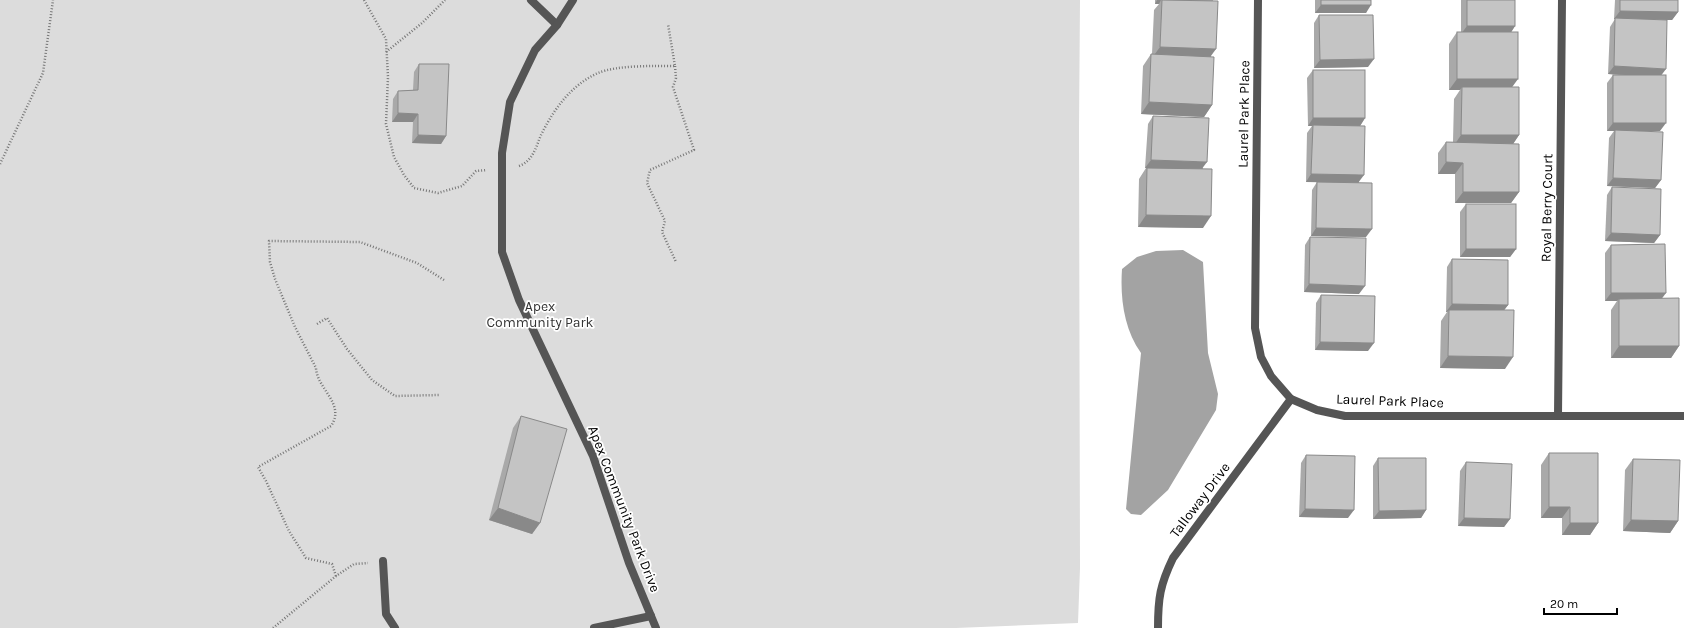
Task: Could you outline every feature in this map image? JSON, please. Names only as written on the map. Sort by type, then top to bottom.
[{"type":"street","points":[[531,0],[557,25]]},
{"type":"street","name":"Apex Community Park Drive","points":[[573,0],[557,25],[534,50],[510,102],[502,153],[502,252],[519,300],[593,456],[629,563],[656,628]]},
{"type":"street","name":"Laurel Park Place","points":[[1258,0],[1255,328],[1261,357],[1264,363],[1271,376],[1291,399],[1317,410],[1345,416],[1684,416]]},
{"type":"street","name":"Royal Berry Court","points":[[1558,416],[1562,0]]},
{"type":"street","name":"Talloway Drive","points":[[1158,628],[1158,604],[1163,580],[1173,558],[1291,399]]},
{"type":"street","points":[[383,561],[386,614],[395,628]]},
{"type":"street","points":[[594,628],[651,616]]},
{"type":"path","points":[[0,164],[43,73],[53,0]]},
{"type":"path","points":[[364,0],[386,39],[388,77],[386,124],[394,157],[404,175],[414,188],[438,193],[462,186],[476,171],[502,170],[515,168],[525,164],[536,150],[541,136],[558,105],[574,87],[599,72],[630,67],[675,66]]},
{"type":"path","points":[[386,52],[422,23],[445,0]]},
{"type":"path","points":[[668,24],[676,78],[673,87],[694,150],[650,170],[647,183],[665,221],[662,232],[676,262]]},
{"type":"path","points":[[336,576],[332,564],[306,558],[289,531],[258,467],[331,426],[335,420],[337,412],[316,374],[316,368],[295,327],[275,279],[270,262],[269,241],[360,242],[417,263],[444,280]]},
{"type":"path","points":[[317,324],[327,318],[347,350],[372,380],[394,396],[439,396]]},
{"type":"path","points":[[272,628],[336,576],[354,564],[383,561]]},
{"type":"green space","name":"Apex Community Park","points":[[0,0],[1080,0],[1080,568],[1078,623],[956,628],[0,628]]},
{"type":"shaded area","points":[[1183,250],[1203,262],[1208,353],[1218,394],[1216,410],[1168,490],[1141,515],[1131,514],[1126,509],[1141,353],[1135,344],[1124,313],[1122,269],[1137,257],[1156,251]]},
{"type":"building","points":[[1162,0],[1218,1],[1216,49],[1160,47]]},
{"type":"building","points":[[1321,0],[1371,0],[1371,5],[1321,5]]},
{"type":"building","points":[[1467,0],[1515,0],[1515,26],[1467,26]]},
{"type":"building","points":[[1620,0],[1678,0],[1678,12],[1620,11]]},
{"type":"building","points":[[1319,15],[1373,15],[1374,59],[1320,60]]},
{"type":"building","points":[[1615,18],[1667,20],[1666,69],[1614,66]]},
{"type":"building","points":[[1457,32],[1518,32],[1518,79],[1457,79]]},
{"type":"building","points":[[1151,54],[1214,57],[1212,105],[1149,102]]},
{"type":"building","points":[[419,64],[449,64],[446,136],[418,135],[418,114],[398,113],[398,91],[418,90]]},
{"type":"building","points":[[1313,70],[1365,70],[1365,118],[1313,118]]},
{"type":"building","points":[[1613,75],[1666,75],[1666,123],[1613,123]]},
{"type":"building","points":[[1462,87],[1519,87],[1519,135],[1461,135]]},
{"type":"building","points":[[1153,116],[1209,118],[1207,162],[1151,160]]},
{"type":"building","points":[[1313,125],[1365,126],[1364,175],[1311,174]]},
{"type":"building","points":[[1615,130],[1663,132],[1661,180],[1613,178]]},
{"type":"building","points":[[1446,142],[1519,144],[1519,192],[1463,192],[1463,163],[1446,162]]},
{"type":"building","points":[[1147,168],[1212,169],[1211,216],[1146,215]]},
{"type":"building","points":[[1317,182],[1372,183],[1372,229],[1316,228]]},
{"type":"building","points":[[1612,187],[1661,189],[1660,235],[1611,233]]},
{"type":"building","points":[[1466,204],[1516,204],[1516,249],[1466,249]]},
{"type":"building","points":[[1310,237],[1366,238],[1365,286],[1309,284]]},
{"type":"building","points":[[1665,244],[1666,293],[1611,293],[1611,245]]},
{"type":"building","points":[[1452,259],[1508,260],[1508,305],[1452,304]]},
{"type":"building","points":[[1321,295],[1375,296],[1374,343],[1320,342]]},
{"type":"building","points":[[1679,298],[1679,346],[1619,346],[1619,299]]},
{"type":"building","points":[[1449,310],[1514,310],[1513,357],[1448,356]]},
{"type":"building","points":[[521,416],[567,429],[540,523],[498,508]]},
{"type":"building","points":[[1549,453],[1598,453],[1598,523],[1570,523],[1570,507],[1549,507]]},
{"type":"building","points":[[1306,455],[1355,456],[1354,510],[1305,509]]},
{"type":"building","points":[[1378,458],[1426,458],[1426,510],[1379,511]]},
{"type":"building","points":[[1633,459],[1680,460],[1678,521],[1631,520]]},
{"type":"building","points":[[1466,462],[1512,464],[1510,519],[1464,518]]}]
